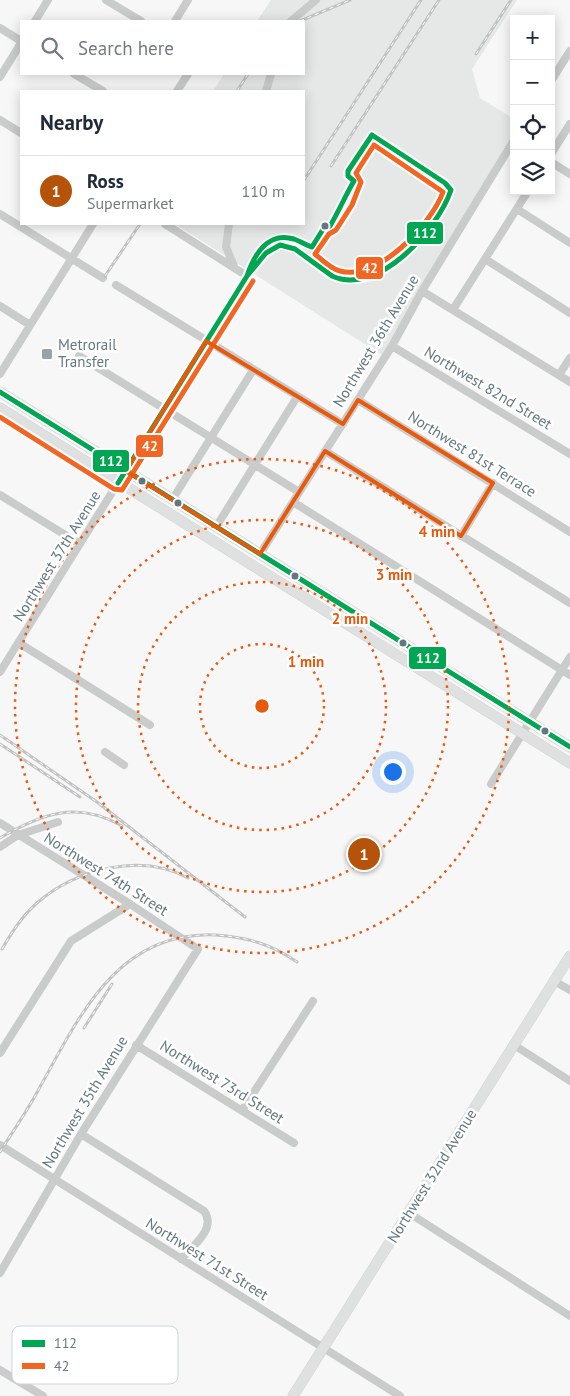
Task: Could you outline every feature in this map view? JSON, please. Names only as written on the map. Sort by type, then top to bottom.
[{"type":"main road","points":[[0,392],[570,747]]},
{"type":"main road","points":[[0,408],[570,763]]},
{"type":"main road","name":"Northwest 32nd Avenue","points":[[293,1396],[570,956]]},
{"type":"street","points":[[36,20],[48,0]]},
{"type":"street","points":[[106,0],[139,20]]},
{"type":"street","points":[[176,20],[188,0]]},
{"type":"street","points":[[292,20],[316,0]]},
{"type":"street","points":[[0,28],[20,41]]},
{"type":"street","points":[[0,77],[20,44]]},
{"type":"street","points":[[555,75],[570,51]]},
{"type":"street","points":[[76,75],[101,90]]},
{"type":"street","points":[[178,90],[187,75]]},
{"type":"street","points":[[266,90],[271,75]]},
{"type":"street","points":[[0,120],[20,132]]},
{"type":"street","points":[[554,150],[570,124]]},
{"type":"street","name":"Northwest 36th Avenue","points":[[260,554],[392,346],[422,291],[510,147]]},
{"type":"street","points":[[555,165],[570,174]]},
{"type":"street","points":[[454,308],[526,195]]},
{"type":"street","points":[[517,210],[570,243]]},
{"type":"street","points":[[0,214],[103,278]]},
{"type":"street","points":[[0,374],[92,225]]},
{"type":"street","points":[[166,225],[247,276]]},
{"type":"street","points":[[229,225],[226,247],[234,268]]},
{"type":"street","name":"Northwest 37th Avenue","points":[[247,276],[250,264],[261,248],[270,241],[289,238],[312,247]]},
{"type":"street","name":"Northwest 37th Avenue","points":[[0,672],[247,276],[269,249],[281,245],[291,248],[337,278],[344,280]]},
{"type":"street","points":[[484,259],[570,313]]},
{"type":"street","points":[[116,285],[342,424]]},
{"type":"street","points":[[422,291],[454,308],[570,382]]},
{"type":"street","points":[[0,306],[30,325]]},
{"type":"street","name":"Northwest 82nd Street","points":[[392,346],[570,454]]},
{"type":"street","points":[[79,356],[299,492]]},
{"type":"street","points":[[559,375],[570,358]]},
{"type":"street","points":[[172,500],[253,370]]},
{"type":"street","points":[[216,527],[297,397]]},
{"type":"street","name":"Northwest 81st Terrace","points":[[358,400],[569,529]]},
{"type":"street","points":[[145,440],[160,449]]},
{"type":"street","points":[[325,452],[570,603]]},
{"type":"street","points":[[461,536],[493,483]]},
{"type":"street","points":[[0,495],[80,544]]},
{"type":"street","points":[[293,502],[570,675]]},
{"type":"street","points":[[19,643],[150,725]]},
{"type":"street","points":[[491,784],[570,657]]},
{"type":"street","points":[[105,752],[124,765]]},
{"type":"street","points":[[0,847],[18,835],[58,822]]},
{"type":"street","name":"Northwest 74th Street","points":[[0,824],[130,904],[198,949]]},
{"type":"street","points":[[0,1053],[71,941],[130,904]]},
{"type":"street","name":"Northwest 35th Avenue","points":[[0,1273],[54,1179],[136,1044],[198,949]]},
{"type":"street","points":[[554,981],[570,990]]},
{"type":"street","points":[[243,1109],[313,1001]]},
{"type":"street","name":"Northwest 73rd Street","points":[[136,1044],[243,1109],[294,1143]]},
{"type":"street","points":[[514,1045],[570,1081]]},
{"type":"street","points":[[81,1134],[204,1210],[209,1217],[209,1226],[181,1259]]},
{"type":"street","name":"Northwest 71st Street","points":[[0,1144],[400,1396]]},
{"type":"street","points":[[409,1213],[570,1316]]},
{"type":"street","points":[[0,1370],[12,1377]]},
{"type":"street","points":[[23,1384],[43,1396]]},
{"type":"highlighted area","points":[[206,341],[343,424],[358,400],[493,483],[461,536],[325,451],[260,554],[126,471]]},
{"type":"shaded area","points":[[271,0],[517,0],[472,69],[480,98],[510,117],[510,141],[382,355],[177,225],[305,225],[305,90],[214,90],[223,75],[305,75],[305,20],[258,20]]},
{"type":"railway","points":[[302,20],[350,0]]},
{"type":"railway","points":[[305,178],[421,0]]},
{"type":"railway","points":[[331,166],[439,0]]},
{"type":"railway","points":[[476,54],[511,0]]},
{"type":"railway","points":[[238,90],[247,75]]},
{"type":"railway","points":[[105,276],[139,225]]},
{"type":"railway","points":[[0,735],[97,802],[245,917]]},
{"type":"railway","points":[[0,744],[80,797]]},
{"type":"railway","points":[[0,838],[30,822],[59,813],[90,814],[106,818],[122,826]]},
{"type":"railway","points":[[2,949],[22,919],[37,903],[70,881],[90,873],[110,868],[150,866],[170,870],[188,878]]},
{"type":"railway","points":[[0,1152],[31,1104],[87,1006],[106,982],[128,962],[152,947],[181,937],[215,935],[248,940],[268,946],[297,962]]},
{"type":"railway","points":[[84,1028],[112,984]]},
{"type":"transit line","name":"112","points":[[372,135],[445,183],[451,190],[444,206],[420,240],[386,268],[368,277],[350,280],[332,276],[295,249],[280,245],[266,253],[247,276],[258,253],[263,247],[277,238],[294,239],[312,247],[325,226],[330,226],[336,215],[354,181],[348,176],[348,171],[372,135]]},
{"type":"transit line","name":"42","points":[[374,145],[443,192],[428,219],[402,247],[371,268],[355,272],[340,271],[315,254],[329,234],[336,230],[352,205],[361,182],[356,173],[374,145]]},
{"type":"transit line","name":"112","points":[[118,483],[247,276]]},
{"type":"transit line","name":"42","points":[[0,417],[114,489],[122,490],[253,281]]},
{"type":"transit line","name":"112","points":[[0,392],[570,747]]},
{"type":"place","name":"Metrorail Transfer","points":[[47,354]]},
{"type":"place","name":"Ross","points":[[364,854]]}]
